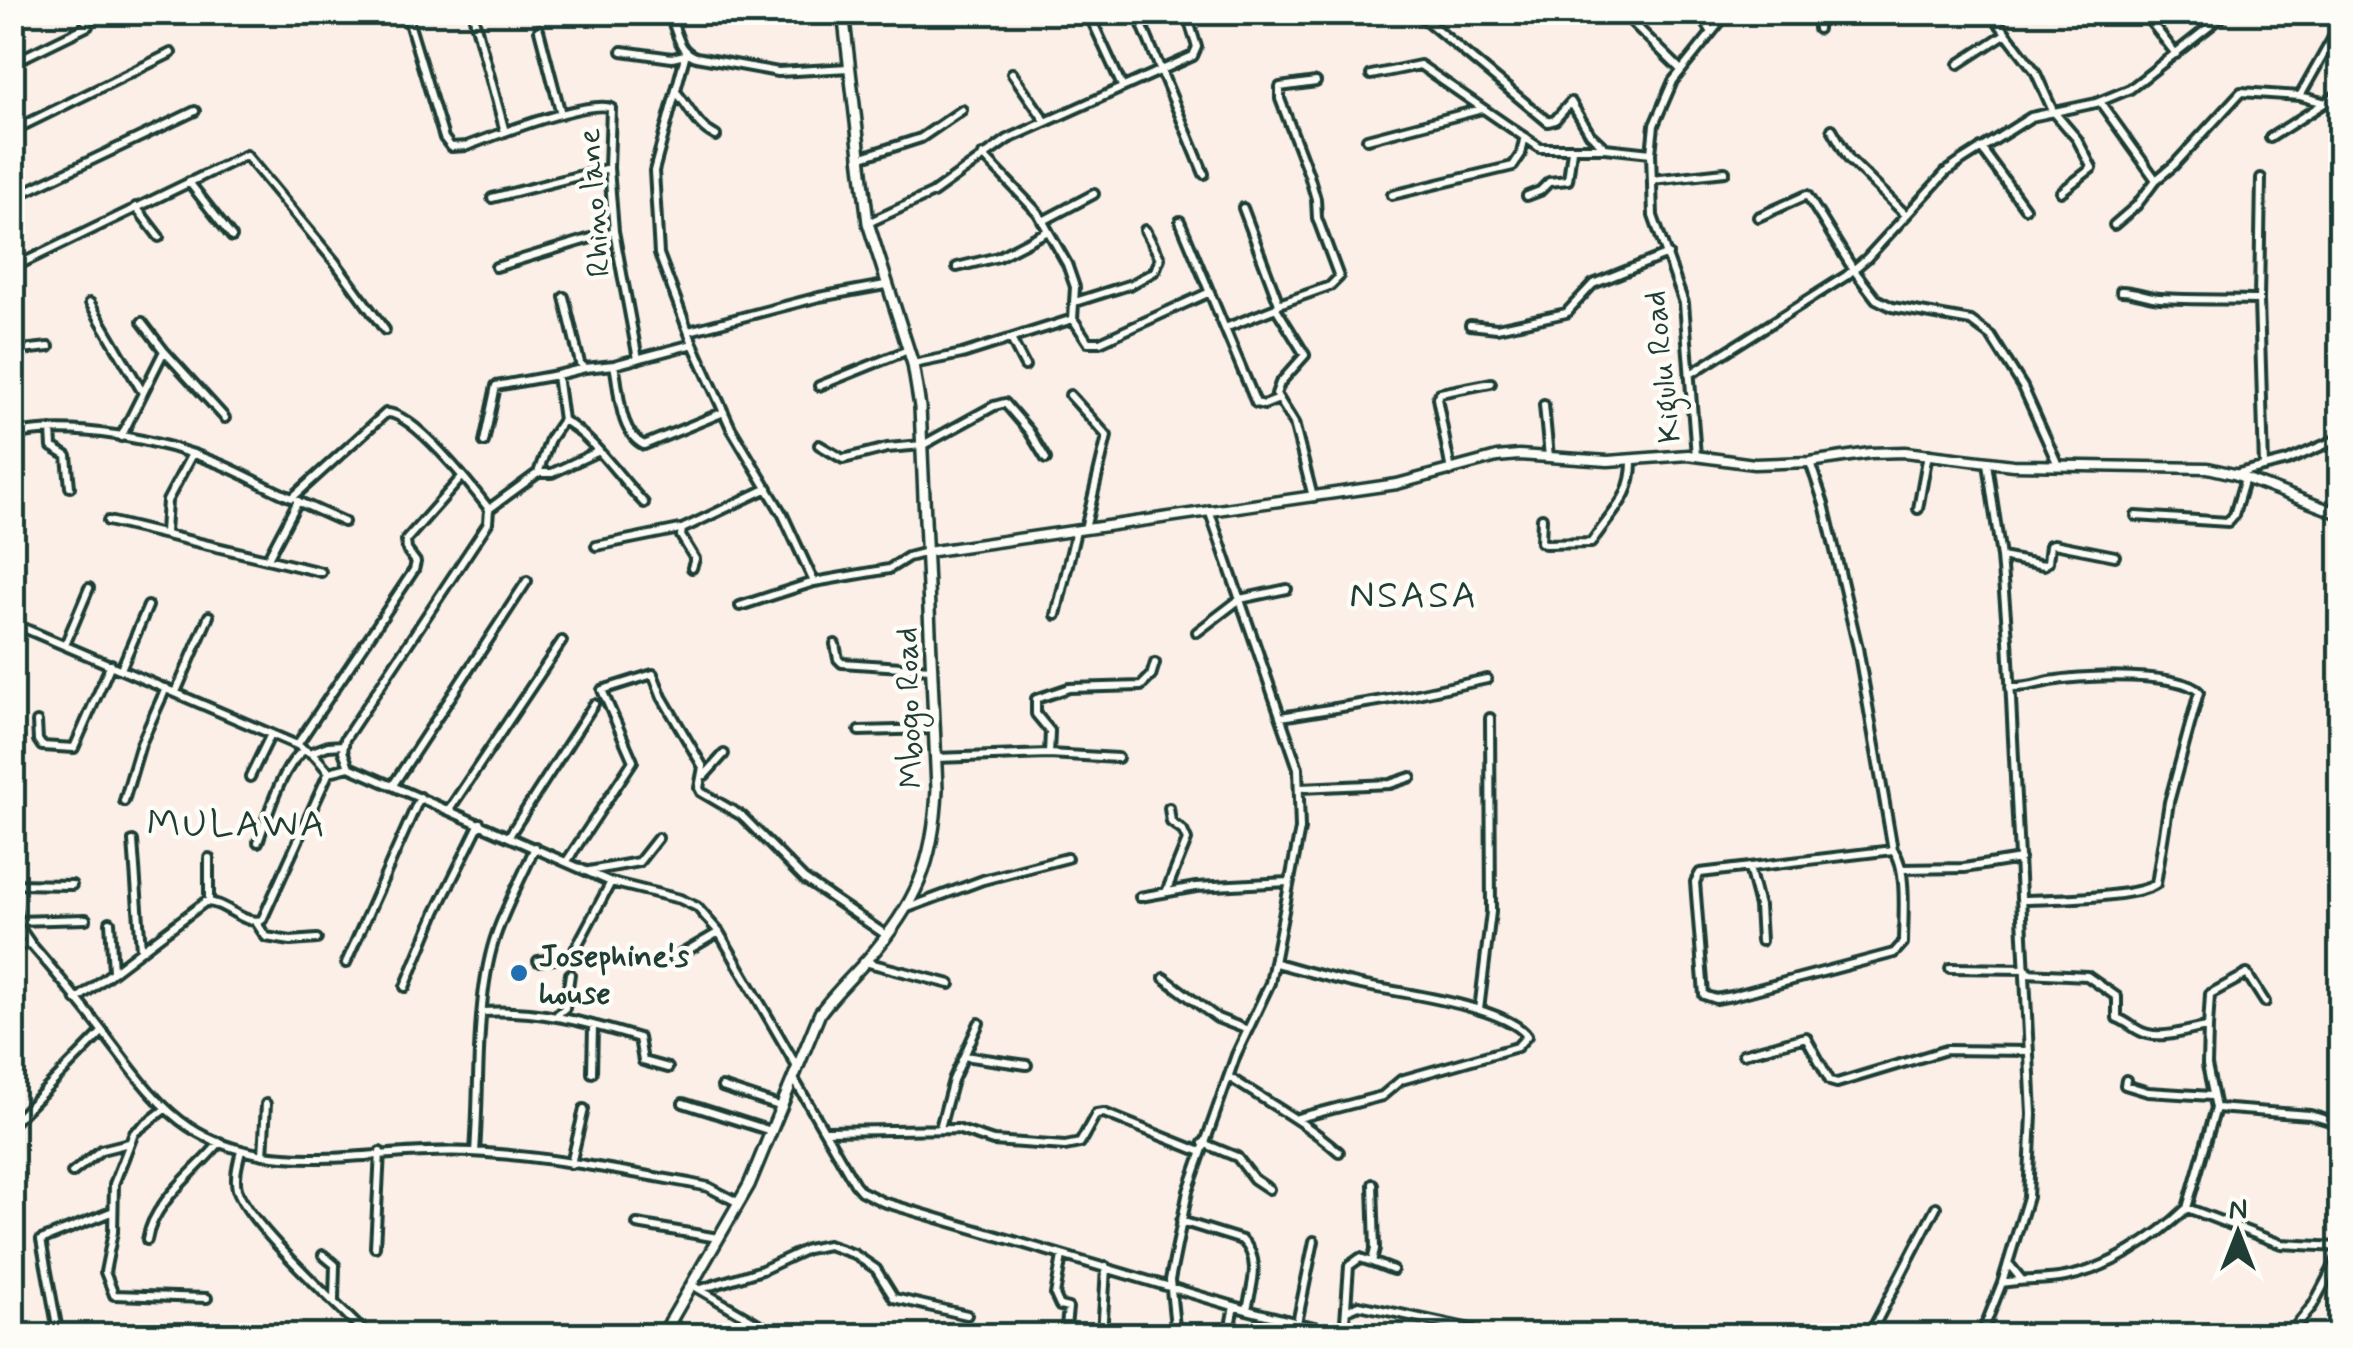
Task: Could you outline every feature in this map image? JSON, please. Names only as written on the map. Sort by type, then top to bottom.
[{"type":"main road","name":"Mbogo Road","points":[[662,1336],[696,1287],[738,1203],[783,1107],[820,1014],[904,910],[922,878],[934,842],[936,758],[922,445],[913,364],[868,223],[843,12]]},
{"type":"street","points":[[82,12],[88,20]]},
{"type":"street","points":[[12,63],[85,28],[88,20],[105,12]]},
{"type":"street","points":[[1088,12],[1122,86]]},
{"type":"street","points":[[868,223],[933,193],[983,154],[1197,53],[1186,12]]},
{"type":"street","points":[[1416,12],[1548,122],[1555,120],[1568,103],[1574,104],[1590,134],[1605,148]]},
{"type":"street","points":[[1626,12],[1680,68]]},
{"type":"street","points":[[1699,12],[1711,31]]},
{"type":"street","name":"Kigulu Road","points":[[1696,456],[1683,292],[1654,216],[1651,154],[1654,125],[1680,68],[1728,12]]},
{"type":"street","points":[[1818,12],[1818,28]]},
{"type":"street","points":[[1990,12],[2035,72],[2053,110],[2077,139],[2092,168],[2061,192]]},
{"type":"street","points":[[2144,12],[2176,54]]},
{"type":"street","points":[[1689,375],[1853,270],[1946,172],[1981,148],[2032,117],[2100,102],[2130,88],[2228,12]]},
{"type":"street","points":[[2300,96],[2340,23],[2326,12]]},
{"type":"street","name":"Rhino lane","points":[[407,16],[451,147],[467,146],[562,114],[609,106],[614,231],[638,359]]},
{"type":"street","points":[[474,18],[505,132]]},
{"type":"street","points":[[1140,20],[1204,174]]},
{"type":"street","points":[[674,24],[686,54],[656,161],[656,236],[662,263],[692,344],[724,412],[794,534],[814,582]]},
{"type":"street","points":[[539,30],[562,114]]},
{"type":"street","points":[[1959,64],[2004,34]]},
{"type":"street","points":[[622,52],[672,58],[686,54],[778,72],[849,68]]},
{"type":"street","points":[[12,131],[171,53]]},
{"type":"street","points":[[1371,75],[1420,65],[1540,148],[1605,148],[1651,154]]},
{"type":"street","points":[[1012,73],[1046,122]]},
{"type":"street","points":[[1224,328],[1330,286],[1339,277],[1317,218],[1309,176],[1280,100],[1280,88],[1316,82]]},
{"type":"street","points":[[676,92],[696,122],[716,136]]},
{"type":"street","points":[[2114,225],[2241,92],[2300,96],[2322,102]]},
{"type":"street","points":[[2270,138],[2340,93]]},
{"type":"street","points":[[2100,102],[2156,180]]},
{"type":"street","points":[[1367,139],[1482,109]]},
{"type":"street","points":[[12,198],[195,110]]},
{"type":"street","points":[[858,158],[921,138],[962,110]]},
{"type":"street","points":[[1832,129],[1848,159],[1905,214]]},
{"type":"street","points":[[1392,195],[1514,166],[1524,139]]},
{"type":"street","points":[[1981,148],[2025,208]]},
{"type":"street","points":[[1527,196],[1540,191],[1548,182],[1568,180],[1572,150]]},
{"type":"street","points":[[983,154],[1043,221],[1072,276],[1076,302],[1073,319],[1088,342],[1094,344],[1210,292]]},
{"type":"street","points":[[12,268],[240,156],[248,156],[385,330]]},
{"type":"street","points":[[492,198],[610,168]]},
{"type":"street","points":[[1652,180],[1724,172]]},
{"type":"street","points":[[2261,178],[2258,300],[2264,467]]},
{"type":"street","points":[[189,182],[232,236]]},
{"type":"street","points":[[1043,221],[1094,194]]},
{"type":"street","points":[[1758,216],[1807,195],[1853,270],[1870,294],[1883,304],[1968,320],[1984,328],[2010,361],[2058,465]]},
{"type":"street","points":[[136,207],[159,236]]},
{"type":"street","points":[[1243,208],[1278,306],[1305,354],[1276,388],[1294,423],[1313,498]]},
{"type":"street","points":[[1180,222],[1256,403],[1264,405],[1279,399]]},
{"type":"street","points":[[1076,302],[1132,284],[1155,270],[1160,258],[1145,230]]},
{"type":"street","points":[[496,267],[614,231]]},
{"type":"street","points":[[958,267],[998,257],[1048,231]]},
{"type":"street","points":[[1470,325],[1496,328],[1566,313],[1592,284],[1668,254]]},
{"type":"street","points":[[689,331],[820,297],[885,285]]},
{"type":"street","points":[[2121,291],[2144,292],[2149,297],[2258,300]]},
{"type":"street","points":[[564,298],[584,368]]},
{"type":"street","points":[[90,303],[144,394]]},
{"type":"street","points":[[913,364],[962,354],[1073,319]]},
{"type":"street","points":[[142,322],[225,418]]},
{"type":"street","points":[[1012,339],[1025,366]]},
{"type":"street","points":[[484,442],[496,386],[614,365],[692,344]]},
{"type":"street","points":[[12,351],[49,347]]},
{"type":"street","points":[[819,386],[908,350]]},
{"type":"street","points":[[121,437],[164,351]]},
{"type":"street","points":[[614,365],[626,429],[638,443],[644,445],[724,412]]},
{"type":"street","points":[[489,509],[542,468],[550,438],[563,420],[557,375]]},
{"type":"street","points":[[1451,472],[1440,392],[1491,383]]},
{"type":"street","points":[[1682,398],[1691,394]]},
{"type":"street","points":[[1056,615],[1107,436],[1070,395]]},
{"type":"street","points":[[820,445],[843,459],[887,448],[922,445],[994,406],[1005,404],[1029,431],[1046,459]]},
{"type":"street","points":[[1544,405],[1550,456]]},
{"type":"street","points":[[268,558],[294,499],[377,419],[391,412],[410,422],[489,509],[488,523],[343,746],[348,767]]},
{"type":"street","points":[[563,420],[583,431],[644,503]]},
{"type":"street","points":[[51,430],[52,447],[67,456],[70,487]]},
{"type":"street","points":[[12,434],[51,430],[121,437],[192,454],[344,522]]},
{"type":"street","points":[[2234,474],[2264,467],[2340,438]]},
{"type":"street","points":[[538,473],[552,473],[597,452]]},
{"type":"street","points":[[740,606],[814,582],[889,569],[908,557],[927,552],[1313,498],[1397,484],[1507,456],[1595,461],[1696,456],[1754,464],[1810,462],[1884,452],[1987,463],[2208,468],[2340,514]]},
{"type":"street","points":[[165,532],[168,498],[192,454]]},
{"type":"street","points":[[1918,509],[1928,454]]},
{"type":"street","points":[[1542,518],[1541,542],[1545,544],[1592,543],[1626,496],[1632,459]]},
{"type":"street","points":[[1810,462],[1824,504],[1858,648],[1893,850],[1899,855],[1902,869],[1902,943],[1894,953],[1732,996],[1708,997],[1703,992],[1696,877],[1700,874],[1893,850]]},
{"type":"street","points":[[1984,1335],[2030,1186],[2030,1051],[2023,900],[2001,557],[1987,463]]},
{"type":"street","points":[[296,745],[414,570],[416,562],[407,550],[406,540],[461,478]]},
{"type":"street","points":[[2136,516],[2228,522],[2234,515],[2245,478]]},
{"type":"street","points":[[596,546],[682,529],[768,488]]},
{"type":"street","points":[[1176,1336],[1170,1287],[1181,1222],[1202,1147],[1276,963],[1300,829],[1298,768],[1208,510]]},
{"type":"street","points":[[108,521],[321,572]]},
{"type":"street","points":[[682,529],[681,536],[695,558],[692,568]]},
{"type":"street","points":[[2001,557],[2044,565],[2054,544],[2115,556]]},
{"type":"street","points":[[392,785],[526,581]]},
{"type":"street","points":[[65,644],[89,588]]},
{"type":"street","points":[[1197,632],[1240,599],[1287,588]]},
{"type":"street","points":[[121,668],[148,606]]},
{"type":"street","points":[[176,692],[209,616]]},
{"type":"street","points":[[12,623],[296,745],[329,772]]},
{"type":"street","points":[[449,810],[562,641]]},
{"type":"street","points":[[836,644],[842,662],[931,669]]},
{"type":"street","points":[[1049,754],[1050,730],[1036,714],[1036,699],[1069,688],[1141,686],[1151,676],[1154,663]]},
{"type":"street","points":[[36,722],[42,746],[74,748],[110,664]]},
{"type":"street","points":[[566,862],[633,761],[602,690],[653,674],[662,697],[704,767],[704,776]]},
{"type":"street","points":[[2010,687],[2032,688],[2058,680],[2144,677],[2186,684],[2199,692],[2169,802],[2156,884],[2125,892],[2023,900]]},
{"type":"street","points":[[1281,717],[1486,679]]},
{"type":"street","points":[[124,802],[141,744],[166,688]]},
{"type":"street","points":[[509,836],[594,704]]},
{"type":"street","points":[[1480,1010],[1492,875],[1490,718]]},
{"type":"street","points":[[859,731],[934,729]]},
{"type":"street","points":[[250,778],[271,734]]},
{"type":"street","points":[[258,842],[274,797],[298,753],[343,746]]},
{"type":"street","points":[[724,754],[704,776],[701,792],[742,816],[804,880],[886,935]]},
{"type":"street","points":[[936,758],[1049,754],[1118,758]]},
{"type":"street","points":[[329,772],[348,767],[611,882],[691,903],[719,932],[796,1067]]},
{"type":"street","points":[[256,922],[262,920],[329,772]]},
{"type":"street","points":[[1300,788],[1390,784],[1410,778]]},
{"type":"street","points":[[346,963],[420,797]]},
{"type":"street","points":[[1166,893],[1187,840],[1170,822],[1169,808]]},
{"type":"street","points":[[405,987],[480,823]]},
{"type":"street","points":[[587,871],[639,862],[658,838]]},
{"type":"street","points":[[134,841],[141,950]]},
{"type":"street","points":[[475,1152],[482,1012],[494,938],[535,847]]},
{"type":"street","points":[[209,858],[209,902]]},
{"type":"street","points":[[904,910],[983,880],[1067,858]]},
{"type":"street","points":[[1902,869],[1964,868],[2020,859]]},
{"type":"street","points":[[1749,868],[1761,940]]},
{"type":"street","points":[[538,962],[571,957],[611,882]]},
{"type":"street","points":[[1140,896],[1288,882]]},
{"type":"street","points":[[72,885],[13,883],[16,922],[165,1109],[220,1142],[263,1155],[475,1152],[690,1182],[738,1203]]},
{"type":"street","points":[[76,1000],[209,902],[256,922],[266,937],[316,939]]},
{"type":"street","points":[[16,922],[86,919]]},
{"type":"street","points":[[110,922],[113,972]]},
{"type":"street","points":[[673,959],[719,932]]},
{"type":"street","points":[[12,946],[31,944]]},
{"type":"street","points":[[865,962],[950,984]]},
{"type":"street","points":[[1276,963],[1480,1010],[1526,1031],[1526,1042],[1518,1048],[1401,1080],[1382,1096],[1298,1118]]},
{"type":"street","points":[[1950,968],[2087,976],[2117,997],[2117,1018],[2145,1034],[2155,1036],[2208,1027]]},
{"type":"street","points":[[557,1015],[565,1008],[570,974]]},
{"type":"street","points":[[2002,1283],[2070,1276],[2104,1264],[2157,1234],[2187,1208],[2216,1108],[2207,1066],[2210,994],[2246,974],[2265,1002]]},
{"type":"street","points":[[1164,978],[1217,1018],[1248,1030]]},
{"type":"street","points":[[482,1012],[521,1010],[593,1024],[639,1038],[642,1060],[668,1068]]},
{"type":"street","points":[[940,1128],[948,1094],[978,1022]]},
{"type":"street","points":[[592,1073],[593,1024]]},
{"type":"street","points":[[12,1124],[16,1114],[103,1031]]},
{"type":"street","points":[[1744,1054],[1806,1037],[1830,1081],[1837,1084],[1946,1050],[2030,1051]]},
{"type":"street","points":[[964,1056],[1026,1065]]},
{"type":"street","points":[[1229,1076],[1298,1118],[1339,1152]]},
{"type":"street","points":[[793,1078],[861,1191],[931,1219],[1346,1335],[1351,1262],[1360,1258],[1393,1270]]},
{"type":"street","points":[[2126,1080],[2126,1085],[2148,1092],[2211,1096]]},
{"type":"street","points":[[722,1087],[783,1107]]},
{"type":"street","points":[[263,1155],[266,1104]]},
{"type":"street","points":[[683,1104],[772,1132]]},
{"type":"street","points":[[2216,1108],[2310,1115],[2340,1124]]},
{"type":"street","points":[[165,1109],[139,1127],[129,1143],[114,1184],[113,1232],[105,1272],[112,1293],[207,1298]]},
{"type":"street","points":[[570,1164],[584,1109]]},
{"type":"street","points":[[825,1131],[940,1128],[967,1131],[993,1141],[1065,1146],[1080,1143],[1096,1114],[1104,1114],[1237,1157],[1254,1179],[1269,1190]]},
{"type":"street","points":[[147,1240],[154,1221],[174,1192],[220,1142]]},
{"type":"street","points":[[72,1173],[101,1150],[129,1143]]},
{"type":"street","points":[[241,1151],[236,1180],[242,1201],[292,1259],[368,1336]]},
{"type":"street","points":[[374,1247],[380,1152]]},
{"type":"street","points":[[1372,1262],[1376,1249],[1374,1184]]},
{"type":"street","points":[[1868,1336],[1936,1207]]},
{"type":"street","points":[[2187,1208],[2281,1244],[2340,1250],[2313,1305],[2288,1336]]},
{"type":"street","points":[[59,1336],[41,1240],[111,1212]]},
{"type":"street","points":[[1181,1222],[1242,1240],[1252,1251],[1255,1258],[1246,1310]]},
{"type":"street","points":[[637,1224],[718,1238]]},
{"type":"street","points":[[1305,1336],[1301,1324],[1314,1241]]},
{"type":"street","points":[[696,1287],[762,1270],[807,1249],[828,1244],[854,1254],[876,1269],[894,1298],[967,1315]]},
{"type":"street","points":[[324,1255],[336,1270],[334,1301]]},
{"type":"street","points":[[1062,1256],[1055,1295],[1060,1306],[1068,1308],[1065,1336]]},
{"type":"street","points":[[2008,1262],[2021,1279]]},
{"type":"street","points":[[1102,1336],[1106,1266]]},
{"type":"street","points":[[696,1287],[778,1336]]},
{"type":"street","points":[[1228,1336],[1234,1306]]},
{"type":"street","points":[[1346,1311],[1359,1306],[1471,1329]]},
{"type":"street","points":[[670,1322],[689,1336]]},
{"type":"place","name":"Josephine's house","points":[[519,973]]},
{"type":"district","name":"NSASA","points":[[1414,594]]},
{"type":"district","name":"MULAWA","points":[[237,823]]}]
